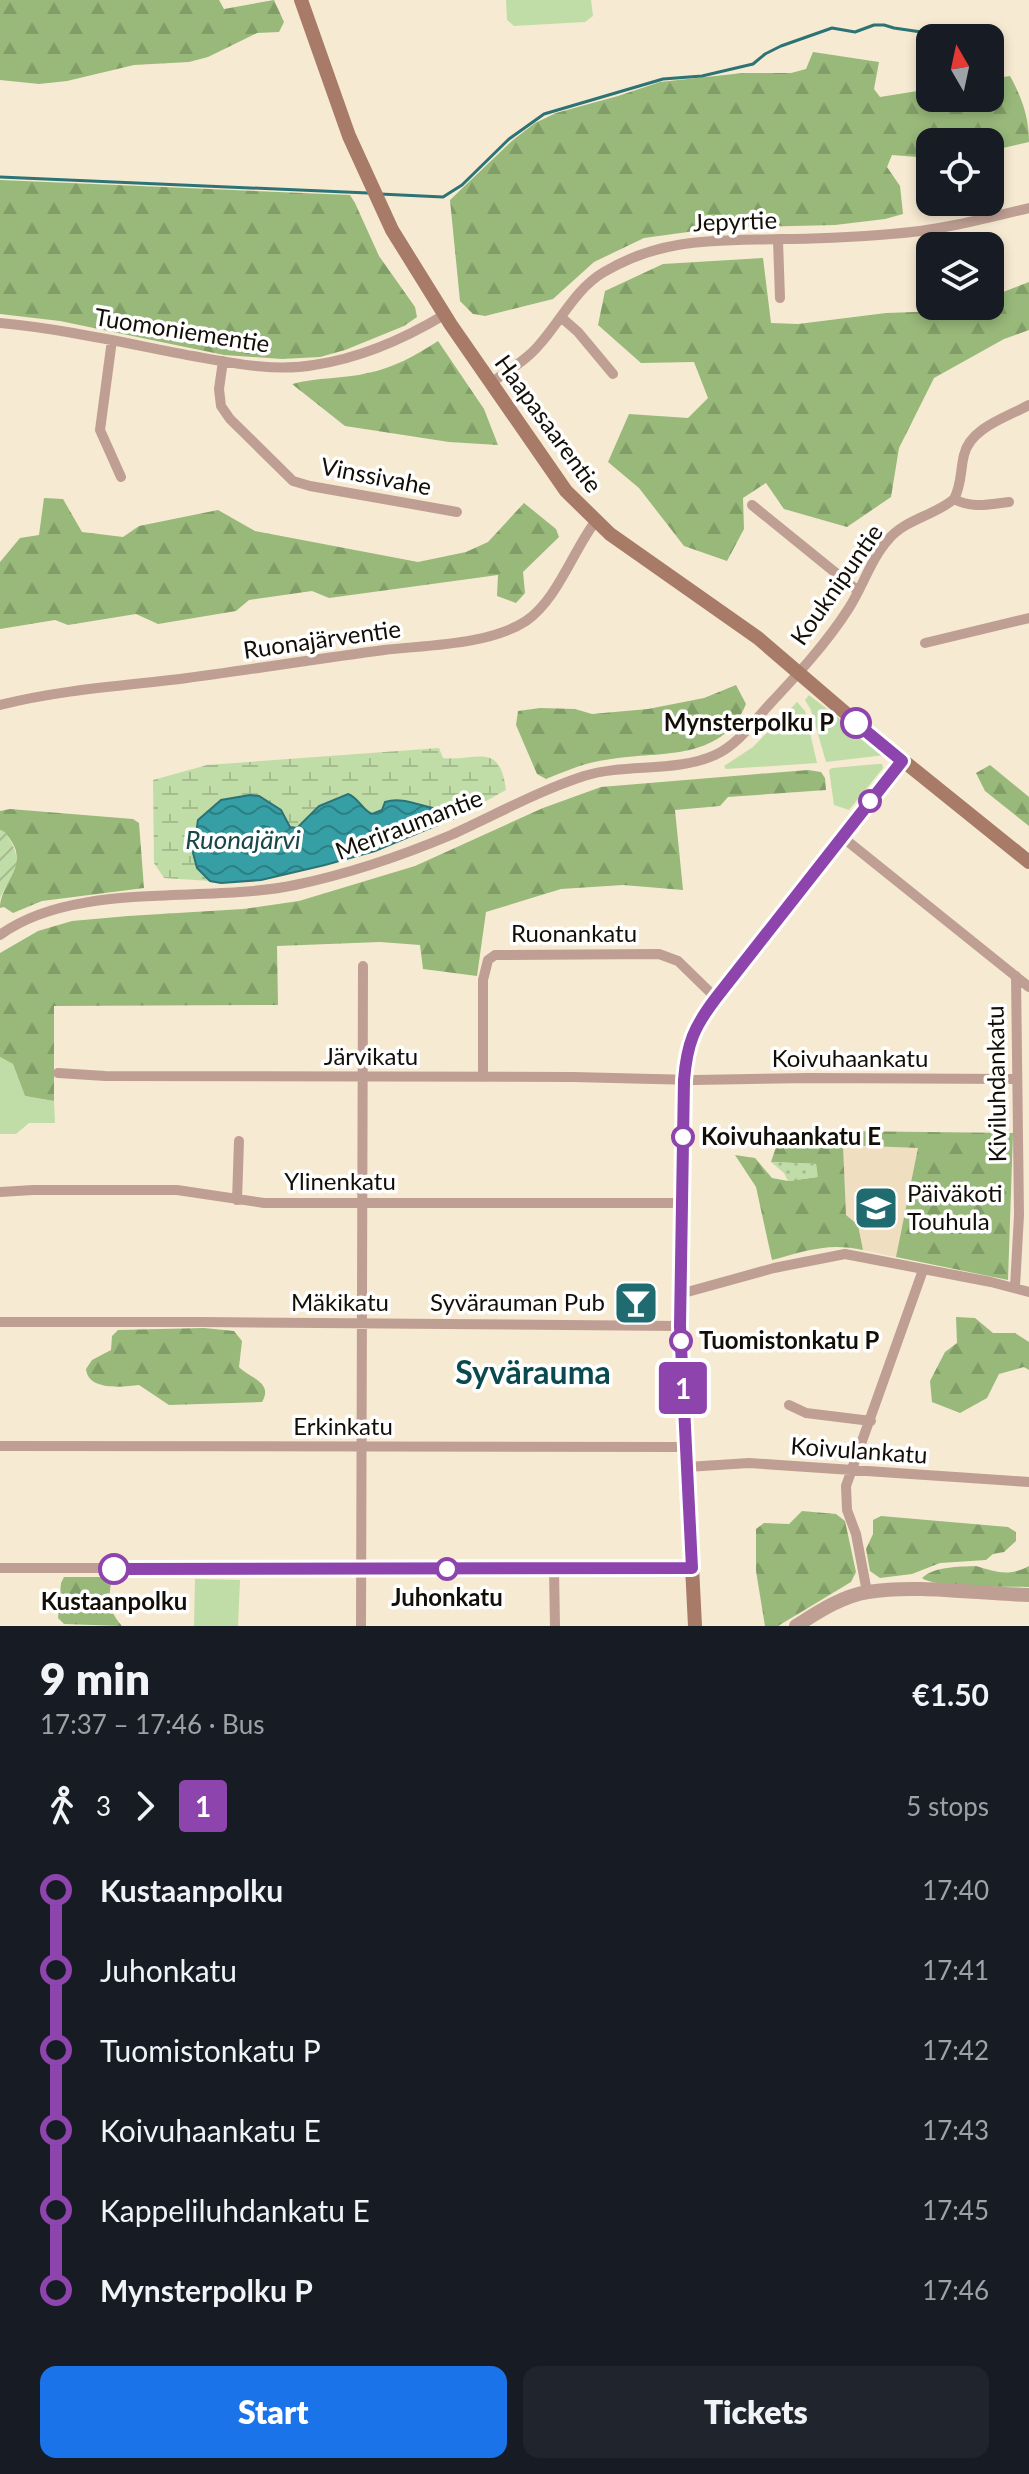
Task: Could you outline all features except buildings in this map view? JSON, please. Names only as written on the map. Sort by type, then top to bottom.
[{"type":"main road","name":"Haapasaarentie","points":[[301,0],[349,136],[403,250],[444,315],[566,491],[595,522],[758,638],[902,761],[1029,862]]},
{"type":"main road","points":[[695,1626],[680,1326],[684,1080],[689,1042],[695,1027],[716,998],[902,761]]},
{"type":"street","name":"Jepyrtie","points":[[491,383],[536,349],[583,288],[600,274],[651,251],[710,239],[778,240],[895,234],[1029,208]]},
{"type":"street","points":[[778,240],[780,298]]},
{"type":"street","name":"Tuomoniementie","points":[[0,323],[58,330],[223,361],[290,367],[330,362],[387,344],[444,315]]},
{"type":"street","points":[[562,318],[578,332],[613,374]]},
{"type":"street","points":[[112,340],[100,430],[121,477]]},
{"type":"street","name":"Vinssivahe","points":[[223,361],[219,389],[221,406],[230,419],[293,481],[457,512]]},
{"type":"street","points":[[1009,502],[978,506],[954,499],[961,485],[964,454],[970,441],[979,432],[1029,405]]},
{"type":"street","name":"Kouknipuntie","points":[[798,674],[837,626],[881,550],[897,531],[954,499]]},
{"type":"street","points":[[752,505],[858,591]]},
{"type":"street","name":"Ruonajärventie","points":[[0,705],[41,695],[234,672],[488,636],[528,620],[541,607],[595,522]]},
{"type":"street","points":[[925,643],[1029,618]]},
{"type":"street","name":"Meriraumantie","points":[[0,935],[26,918],[72,905],[248,892],[295,885],[406,853],[581,777],[627,768],[699,761],[738,740],[798,674]]},
{"type":"street","points":[[841,836],[1029,987]]},
{"type":"street","name":"Ruonankatu","points":[[483,1077],[483,980],[488,960],[495,955],[646,954],[671,957],[716,998]]},
{"type":"street","points":[[361,1626],[363,966]]},
{"type":"street","name":"Kiviluhdankatu","points":[[1015,1287],[1019,1215],[1016,976]]},
{"type":"street","name":"Järvikatu","points":[[58,1073],[684,1080]]},
{"type":"street","name":"Koivuhaankatu","points":[[684,1080],[1015,1079]]},
{"type":"street","points":[[237,1200],[239,1141]]},
{"type":"street","name":"Ylinenkatu","points":[[0,1192],[177,1190],[264,1203],[682,1203]]},
{"type":"street","points":[[680,1294],[774,1268],[845,1254],[1029,1292]]},
{"type":"street","points":[[867,1592],[856,1534],[847,1510],[846,1486],[923,1270]]},
{"type":"street","name":"Mäkikatu","points":[[0,1322],[680,1326]]},
{"type":"street","points":[[789,1405],[806,1413],[871,1421]]},
{"type":"street","name":"Erkinkatu","points":[[0,1446],[686,1447]]},
{"type":"street","name":"Koivulankatu","points":[[687,1467],[749,1463],[1029,1482]]},
{"type":"street","points":[[0,1568],[692,1568]]},
{"type":"street","points":[[554,1569],[555,1626]]},
{"type":"street","points":[[796,1626],[846,1598],[867,1592],[901,1589],[1029,1595]]},
{"type":"shaded area","name":"Päiväkoti Touhula","points":[[843,1145],[919,1148],[896,1257],[863,1250],[858,1225],[846,1215]]},
{"type":"green space","points":[[0,0],[219,0],[224,9],[274,0],[284,22],[279,32],[257,33],[208,57],[189,62],[134,65],[67,81],[39,84],[0,80]]},
{"type":"green space","points":[[506,0],[591,0],[593,16],[585,22],[514,26],[507,20]]},
{"type":"green space","points":[[813,52],[879,62],[874,89],[880,97],[916,91],[916,112],[1004,112],[1004,77],[1010,76],[1024,108],[1029,142],[1004,148],[1004,128],[916,128],[916,157],[892,155],[887,167],[900,186],[903,214],[835,225],[717,228],[644,238],[594,262],[553,299],[485,316],[473,314],[460,301],[450,200],[535,123],[556,113],[660,82],[743,73],[791,73],[806,69]]},
{"type":"green space","points":[[0,180],[350,195],[379,256],[415,307],[417,317],[404,326],[345,350],[320,357],[282,359],[224,355],[60,321],[0,314]]},
{"type":"green space","points":[[763,258],[771,323],[798,324],[916,312],[916,320],[1004,320],[1004,292],[1029,282],[1029,330],[1004,339],[934,378],[899,448],[891,497],[847,527],[784,509],[766,483],[743,498],[744,529],[727,561],[684,546],[639,488],[608,462],[629,414],[688,418],[708,398],[694,362],[641,363],[598,325],[605,291],[663,264]]},
{"type":"green space","points":[[438,341],[484,409],[498,445],[449,442],[345,426],[292,384],[378,371]]},
{"type":"green space","points":[[44,498],[63,499],[82,532],[123,537],[139,526],[218,510],[255,531],[418,562],[466,552],[488,542],[524,503],[556,529],[559,537],[523,572],[525,593],[516,603],[497,596],[498,575],[329,598],[312,591],[249,600],[236,611],[158,624],[136,614],[68,625],[55,620],[0,629],[0,562],[20,538],[39,535]]},
{"type":"green space","points":[[736,685],[746,704],[735,723],[721,737],[686,751],[597,761],[546,779],[537,774],[516,725],[518,711],[575,709],[592,714],[648,709],[704,698]]},
{"type":"green space","points":[[809,695],[885,755],[826,762],[811,710],[805,700]]},
{"type":"green space","points":[[797,702],[805,711],[817,763],[726,769],[724,766],[753,747]]},
{"type":"green space","points":[[439,748],[443,758],[492,759],[503,774],[506,790],[457,817],[440,810],[416,808],[373,814],[352,795],[319,806],[297,828],[290,827],[281,810],[259,796],[250,795],[212,807],[198,820],[194,839],[197,868],[210,881],[164,878],[154,863],[153,780],[207,765]]},
{"type":"green space","points":[[882,764],[883,768],[849,810],[834,805],[829,770]]},
{"type":"green space","points":[[990,765],[1029,797],[1029,826],[985,791],[976,773]]},
{"type":"green space","points":[[808,770],[821,772],[826,790],[728,797],[720,806],[675,810],[683,890],[623,885],[561,889],[486,912],[477,976],[423,969],[420,945],[380,942],[277,946],[278,1005],[54,1006],[54,1101],[25,1096],[13,1064],[0,1057],[0,953],[38,931],[72,921],[243,909],[299,901],[415,866],[543,808],[601,787]]},
{"type":"green space","points":[[10,809],[133,819],[139,823],[144,888],[42,901],[13,913],[0,908],[16,860],[13,844],[0,830],[0,811]]},
{"type":"green space","points":[[0,830],[5,832],[17,859],[14,872],[0,898]]},
{"type":"green space","points":[[0,1057],[13,1064],[25,1096],[54,1101],[55,1123],[29,1123],[16,1134],[0,1134]]},
{"type":"green space","points":[[781,1132],[1013,1133],[1008,1280],[896,1257],[918,1148],[843,1145],[846,1215],[858,1225],[863,1250],[828,1247],[772,1260],[756,1187],[735,1155],[755,1158],[772,1178],[788,1181],[817,1177],[816,1164],[771,1162]]},
{"type":"green space","points":[[771,1162],[816,1164],[818,1177],[788,1181]]},
{"type":"green space","points":[[956,1317],[975,1318],[993,1333],[1015,1333],[1029,1342],[1029,1370],[1024,1367],[999,1374],[987,1398],[960,1413],[932,1402],[930,1381],[945,1352],[957,1343]]},
{"type":"green space","points":[[204,1328],[234,1331],[242,1341],[239,1367],[263,1385],[265,1395],[262,1402],[169,1405],[139,1385],[107,1386],[88,1376],[86,1369],[92,1360],[111,1350],[112,1336],[118,1330]]},
{"type":"green space","points":[[802,1511],[836,1514],[845,1521],[856,1572],[851,1582],[778,1626],[765,1626],[756,1571],[756,1529],[764,1523],[789,1524]]},
{"type":"green space","points":[[881,1516],[1008,1527],[1016,1532],[1016,1541],[1004,1552],[993,1554],[986,1560],[940,1563],[912,1574],[880,1578],[870,1571],[866,1549],[873,1534],[873,1520]]},
{"type":"green space","points":[[976,1566],[1009,1572],[1029,1566],[1029,1587],[942,1584],[922,1578],[940,1569]]},
{"type":"green space","points":[[64,1577],[104,1577],[111,1583],[110,1606],[122,1626],[64,1624],[58,1618]]},
{"type":"green space","points":[[195,1579],[240,1580],[238,1626],[194,1626]]},
{"type":"water","name":"Ruonajärvi","points":[[348,794],[372,814],[382,810],[385,802],[401,800],[449,810],[457,817],[375,851],[261,880],[210,881],[197,868],[193,853],[198,820],[221,800],[259,796],[281,810],[290,827],[297,828],[319,806]]},
{"type":"waterway","points":[[380,194],[443,197],[462,185],[509,139],[544,114],[663,79],[702,76],[753,64],[781,46],[832,28],[855,32],[884,25],[916,31]]},
{"type":"waterway","points":[[0,177],[368,193]]},
{"type":"bus line","name":"1","points":[[114,1569],[692,1568],[680,1326],[684,1080],[689,1042],[702,1016],[902,761],[856,723]]},
{"type":"place","name":"Mynsterpolku P","points":[[856,723]]},
{"type":"place","name":"Koivuhaankatu E","points":[[683,1137]]},
{"type":"place","name":"Päiväkoti Touhula","points":[[876,1208]]},
{"type":"place","name":"Syvärauman Pub","points":[[636,1303]]},
{"type":"place","name":"Tuomistonkatu P","points":[[681,1341]]},
{"type":"place","name":"Kustaanpolku","points":[[114,1569]]},
{"type":"place","name":"Juhonkatu","points":[[447,1569]]},
{"type":"district","name":"Syvärauma","points":[[533,1373]]}]
